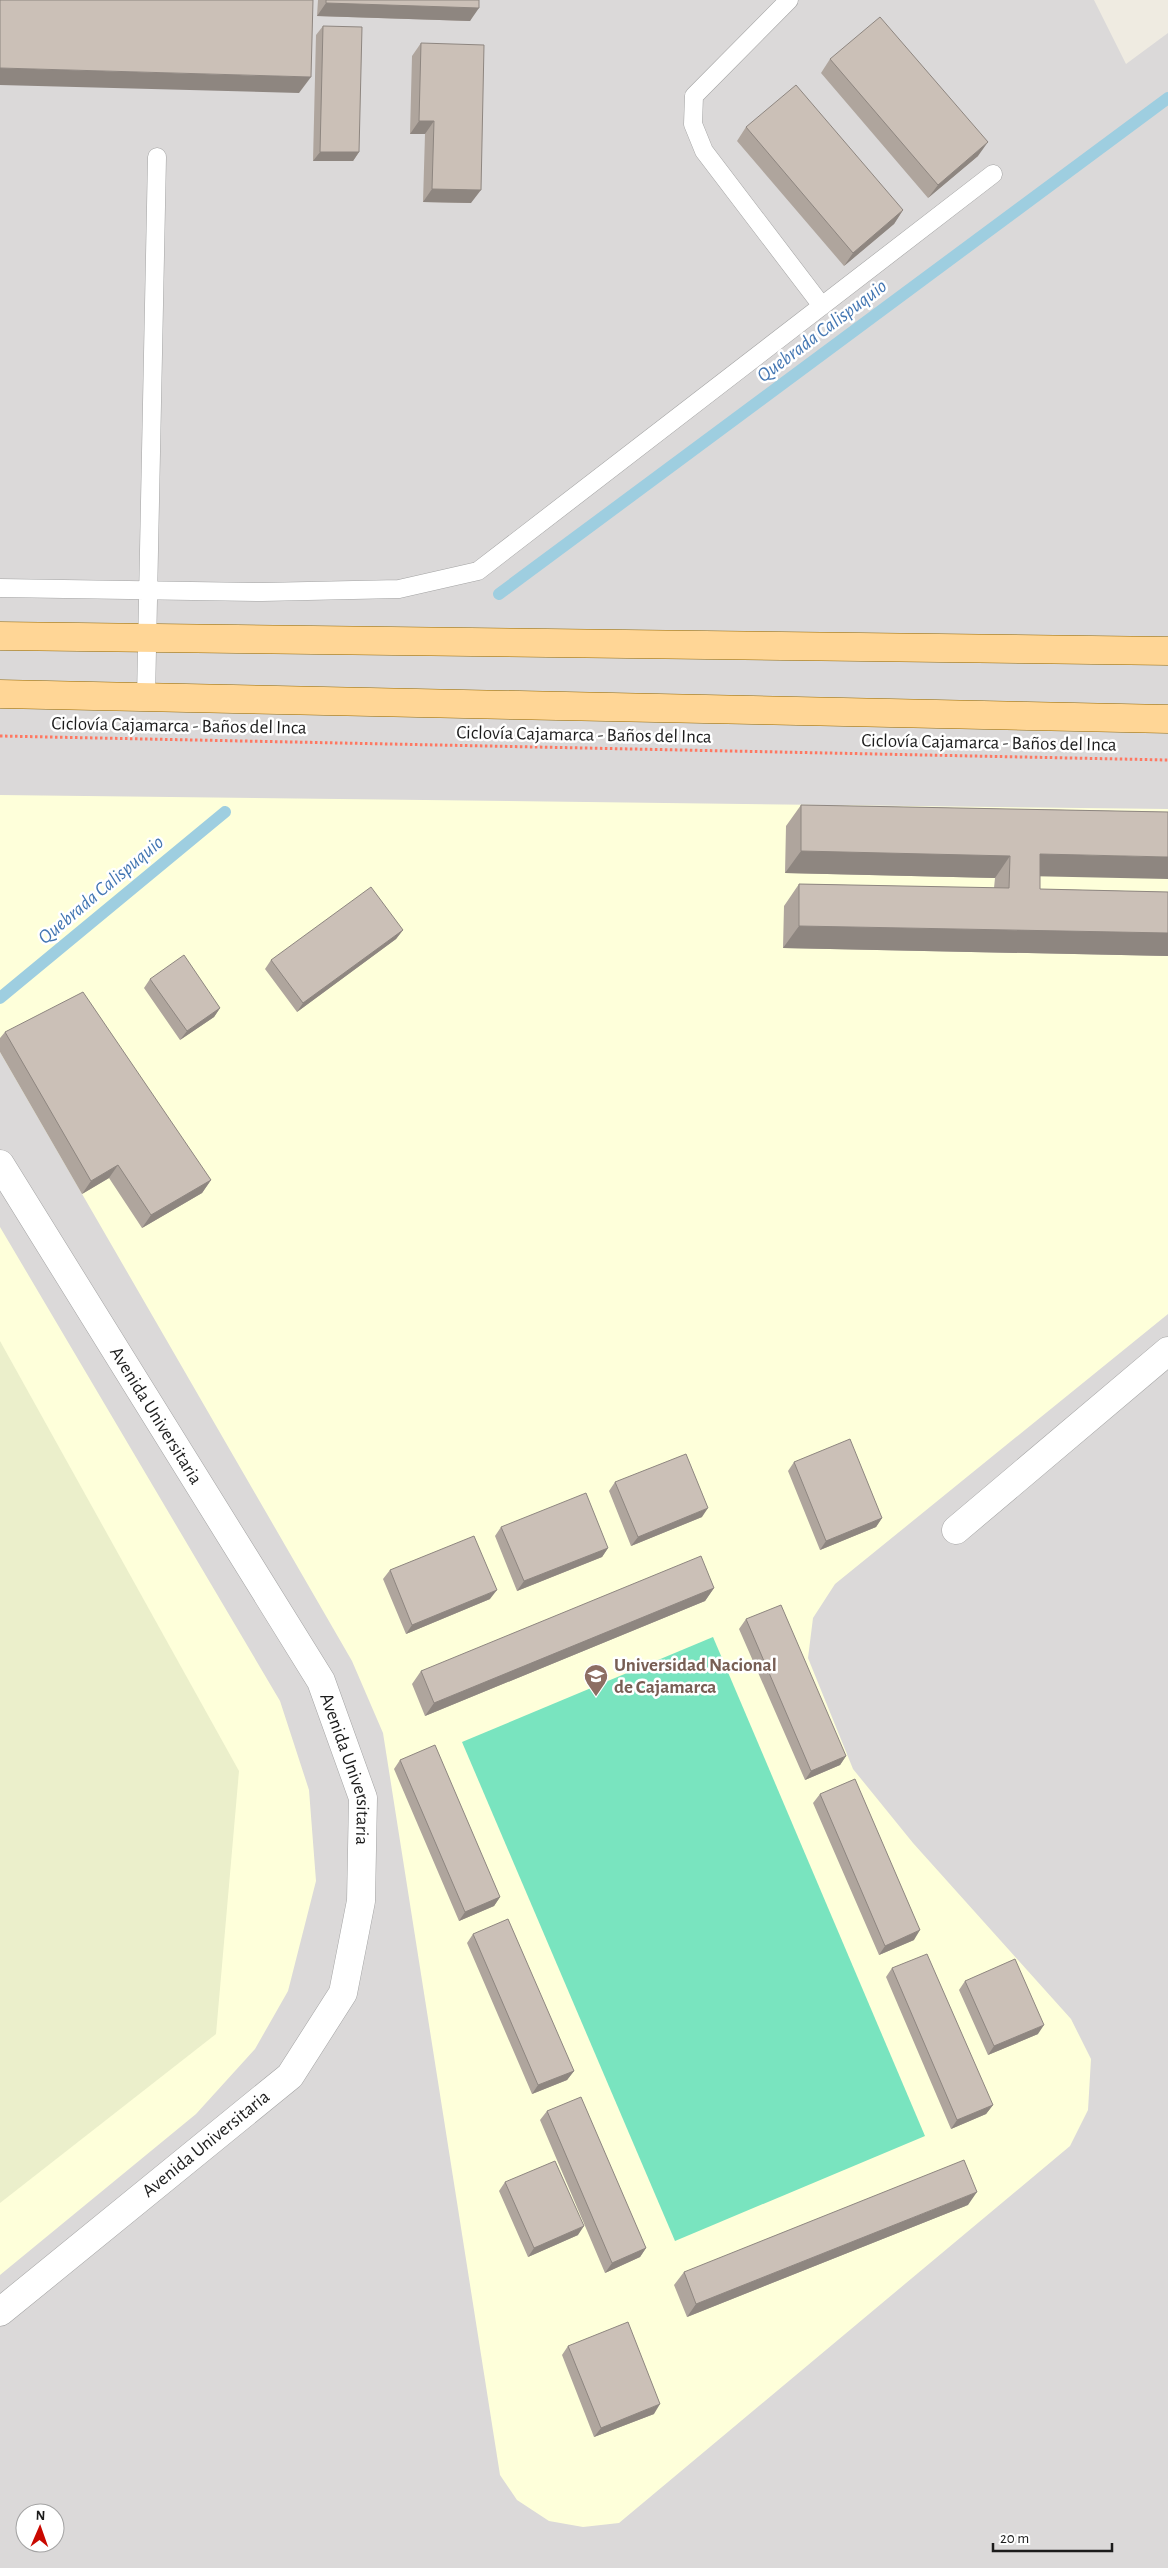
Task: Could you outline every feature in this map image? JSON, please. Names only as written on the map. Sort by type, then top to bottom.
[{"type":"main road","points":[[0,636],[1168,651]]},
{"type":"main road","points":[[0,694],[1168,719]]},
{"type":"street","name":"Avenida Universitaria","points":[[0,1164],[321,1681],[363,1798],[361,1900],[343,1993],[290,2076],[0,2312]]},
{"type":"street","points":[[956,1530],[1168,1351]]},
{"type":"lane","points":[[789,0],[694,96],[693,124],[704,150],[822,306]]},
{"type":"lane","points":[[146,698],[157,157]]},
{"type":"lane","points":[[0,588],[262,592],[400,589],[478,570],[993,174]]},
{"type":"path","name":"Ciclovía Cajamarca - Baños del Inca","points":[[0,736],[1168,760]]},
{"type":"shaded area","points":[[0,0],[1094,0],[1126,64],[1168,33],[1168,2568],[0,2568]]},
{"type":"shaded area","name":"Universidad Nacional de Cajamarca","points":[[0,795],[1168,809],[1168,1314],[835,1584],[813,1618],[808,1658],[853,1769],[913,1843],[1071,2019],[1091,2059],[1088,2110],[1070,2146],[619,2523],[583,2527],[549,2521],[517,2500],[500,2475],[383,1733],[352,1661],[0,1052]]},
{"type":"shaded area","points":[[0,1227],[280,1701],[309,1790],[316,1881],[288,1991],[255,2049],[196,2114],[0,2275]]},
{"type":"shaded area","points":[[0,1341],[239,1771],[216,2034],[0,2203]]},
{"type":"green space","points":[[713,1637],[925,2136],[675,2241],[462,1742]]},
{"type":"building","points":[[0,0],[313,0],[311,77],[0,68]]},
{"type":"building","points":[[326,0],[479,0],[479,8],[326,3]]},
{"type":"building","points":[[880,17],[988,142],[938,185],[830,59]]},
{"type":"building","points":[[323,26],[362,27],[359,152],[320,152]]},
{"type":"building","points":[[421,43],[484,45],[481,190],[432,189],[434,121],[419,121]]},
{"type":"building","points":[[796,85],[903,210],[853,253],[746,127]]},
{"type":"building","points":[[801,805],[1168,812],[1168,857],[1040,854],[1040,889],[1168,892],[1168,933],[799,926],[799,884],[1009,888],[1010,856],[801,851]]},
{"type":"building","points":[[371,887],[403,930],[303,1003],[271,960]]},
{"type":"building","points":[[184,955],[220,1008],[187,1031],[150,979]]},
{"type":"building","points":[[83,992],[211,1180],[151,1215],[118,1165],[91,1181],[5,1032]]},
{"type":"building","points":[[850,1439],[882,1518],[826,1541],[794,1462]]},
{"type":"building","points":[[686,1454],[708,1508],[638,1537],[615,1482]]},
{"type":"building","points":[[586,1493],[608,1548],[524,1581],[501,1527]]},
{"type":"building","points":[[474,1536],[497,1590],[412,1625],[390,1570]]},
{"type":"building","points":[[701,1556],[714,1588],[434,1703],[421,1671]]},
{"type":"building","points":[[781,1605],[846,1756],[811,1771],[746,1619]]},
{"type":"building","points":[[435,1745],[500,1897],[465,1912],[400,1760]]},
{"type":"building","points":[[855,1779],[920,1930],[885,1946],[820,1794]]},
{"type":"building","points":[[508,1919],[574,2071],[538,2085],[473,1934]]},
{"type":"building","points":[[927,1954],[993,2105],[957,2120],[892,1968]]},
{"type":"building","points":[[1015,1959],[1044,2025],[994,2046],[965,1981]]},
{"type":"building","points":[[581,2097],[646,2248],[612,2263],[547,2111]]},
{"type":"building","points":[[964,2160],[977,2192],[696,2304],[684,2272]]},
{"type":"building","points":[[555,2161],[584,2226],[534,2248],[505,2182]]},
{"type":"building","points":[[628,2322],[660,2404],[601,2428],[568,2346]]},
{"type":"waterway","name":"Quebrada Calispuquio","points":[[499,594],[1168,98]]},
{"type":"waterway","name":"Quebrada Calispuquio","points":[[0,998],[225,812]]},
{"type":"place","name":"Universidad Nacional de Cajamarca","points":[[596,1697]]}]
